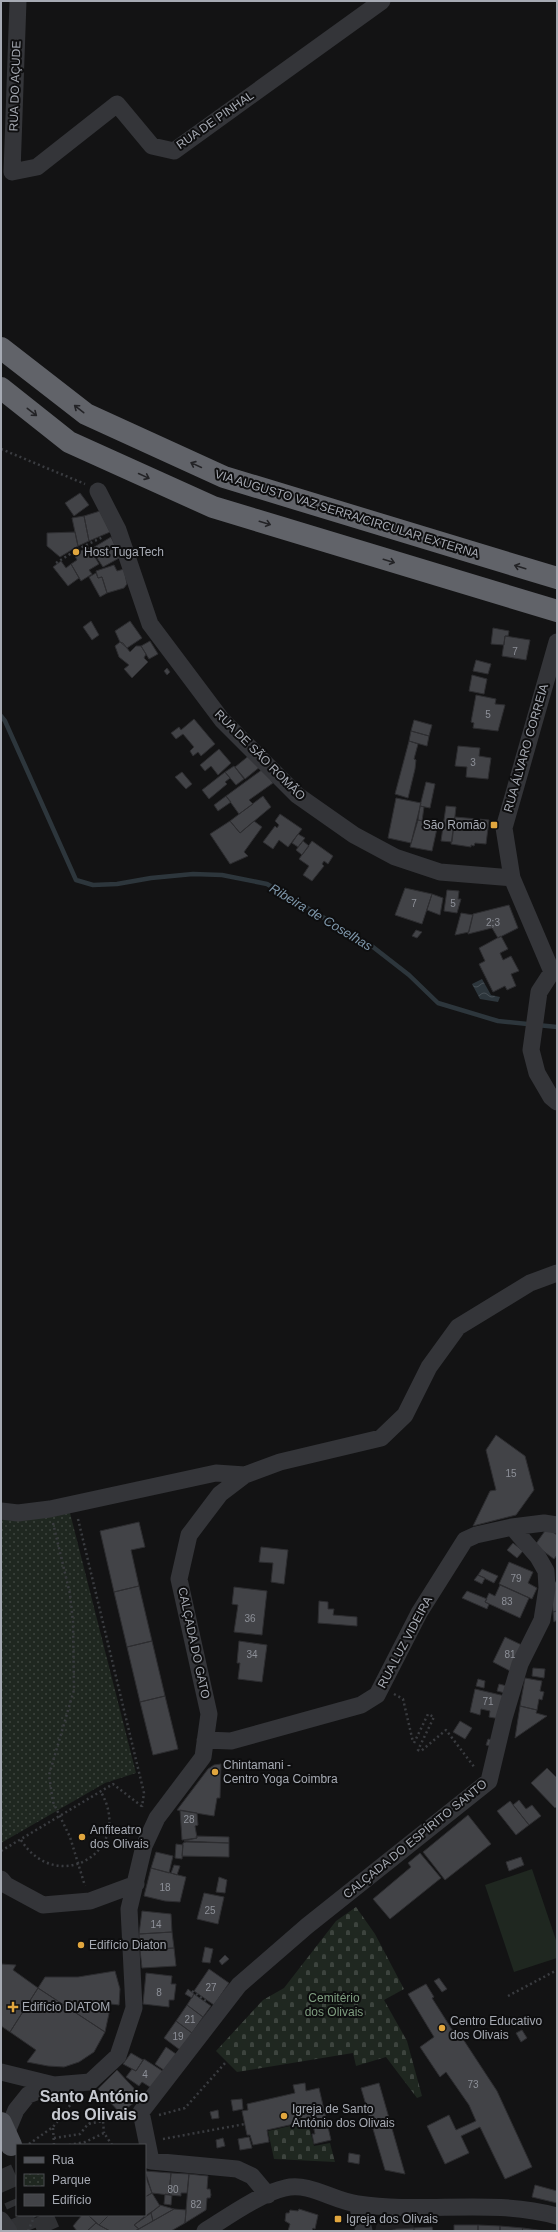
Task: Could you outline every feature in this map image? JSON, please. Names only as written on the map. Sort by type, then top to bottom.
[{"type":"highway","name":"VIA AUGUSTO VAZ SERRA/CIRCULAR EXTERNA","points":[[1,348],[86,414],[224,477],[557,578]]},
{"type":"highway","points":[[1,388],[69,442],[212,507],[557,611]]},
{"type":"street","name":"RUA DO AÇUDE","points":[[12,172],[18,1]]},
{"type":"street","name":"RUA DE PINHAL","points":[[12,172],[37,167],[117,104],[152,146],[174,150],[382,1]]},
{"type":"street","name":"RUA DE SÃO ROMÃO","points":[[98,491],[118,530],[150,624],[222,720],[297,795],[354,835],[395,857],[440,872],[512,878]]},
{"type":"street","name":"RUA ÁLVARO CORREIA","points":[[555,972],[512,878],[504,828],[557,643]]},
{"type":"street","points":[[555,972],[539,992],[531,1050],[537,1073],[551,1097],[557,1102]]},
{"type":"street","name":"CALÇADA DO GATO","points":[[12,2137],[16,2110],[28,2095],[54,2085],[90,2082],[118,2056],[134,2008],[129,1909],[144,1846],[157,1818],[203,1757],[209,1714],[180,1579],[189,1535],[220,1494],[245,1475],[280,1462],[381,1438],[405,1415],[429,1367],[458,1327],[530,1283],[557,1273]]},
{"type":"street","points":[[1,1511],[18,1513],[50,1509],[216,1473],[245,1475]]},
{"type":"street","points":[[512,1527],[544,1523],[557,1525]]},
{"type":"street","name":"RUA LUZ VIDEIRA","points":[[205,1740],[231,1741],[361,1705],[377,1695],[419,1613],[465,1540],[476,1535],[512,1527]]},
{"type":"street","name":"CALÇADA DO ESPÍRITO SANTO","points":[[142,2116],[239,1985],[308,1926],[489,1781],[504,1718],[520,1664],[542,1620],[547,1588],[546,1571],[538,1557],[512,1527]]},
{"type":"street","points":[[1,1879],[6,1885],[44,1905],[90,1901],[136,1884]]},
{"type":"street","name":"CALÇADA DO GATO","points":[[1,2072],[54,2085]]},
{"type":"street","points":[[142,2116],[151,2161],[236,2169],[252,2176],[268,2195]]},
{"type":"street","points":[[205,2231],[246,2206],[268,2195],[284,2188],[296,2186],[357,2204],[414,2207],[514,2208],[557,2216]]},
{"type":"street","points":[[357,2204],[364,2231]]},
{"type":"street","points":[[1,2220],[9,2231]]},
{"type":"path","points":[[1,449],[77,479],[98,491]]},
{"type":"path","points":[[56,562],[78,549],[118,530]]},
{"type":"path","points":[[74,1504],[144,1793],[142,1807]]},
{"type":"path","points":[[50,1509],[70,1594],[73,1622],[74,1690],[49,1775],[53,1802],[70,1837],[85,1886]]},
{"type":"path","points":[[382,1685],[390,1692],[403,1699],[414,1743],[428,1714],[434,1716],[418,1750],[421,1751],[446,1730],[474,1766]]},
{"type":"path","points":[[1,1852],[61,1817],[113,1784],[157,1818]]},
{"type":"path","points":[[21,1840],[32,1855],[50,1865],[69,1866],[79,1864],[97,1852],[108,1834],[110,1812],[101,1792]]},
{"type":"path","points":[[508,1996],[557,1970]]},
{"type":"path","points":[[192,1991],[211,2005]]},
{"type":"path","points":[[142,2116],[184,2108],[226,2062]]},
{"type":"path","points":[[12,2137],[53,2127],[71,2104]]},
{"type":"path","points":[[54,2138],[80,2134],[100,2109]]},
{"type":"path","points":[[88,2124],[103,2121],[104,2133],[111,2144]]},
{"type":"path","points":[[162,2140],[245,2124]]},
{"type":"path","points":[[53,2127],[54,2144]]},
{"type":"path","points":[[75,2144],[86,2142],[104,2133]]},
{"type":"path","points":[[28,2231],[35,2216]]},
{"type":"shaded area","points":[[388,2218],[413,2219],[414,2231],[375,2231],[377,2223]]},
{"type":"green space","points":[[69,1509],[136,1773],[105,1783],[1,1843],[1,1517]]},
{"type":"green space","points":[[532,1869],[557,1943],[557,1958],[514,1972],[485,1885]]},
{"type":"green space","name":"Cemitério dos Olivais","points":[[356,1907],[375,1934],[404,1989],[384,2000],[407,2041],[422,2096],[417,2098],[386,2057],[356,2066],[353,2053],[237,2072],[216,2051],[263,2000],[284,1988],[336,1921]]},
{"type":"green space","points":[[308,2122],[314,2146],[330,2143],[335,2162],[274,2159],[268,2131]]},
{"type":"water","points":[[482,979],[491,995],[500,997],[498,1002],[480,999],[472,984]]},
{"type":"building","points":[[80,493],[89,505],[74,516],[65,503]]},
{"type":"building","points":[[100,511],[110,532],[89,541],[84,516]]},
{"type":"building","points":[[84,516],[89,541],[78,546],[72,518]]},
{"type":"building","points":[[75,532],[78,546],[60,557],[47,546],[47,533]]},
{"type":"building","points":[[111,537],[121,557],[103,567],[91,549]]},
{"type":"building","points":[[89,547],[99,564],[89,570],[92,574],[81,581],[71,564],[77,560],[74,554]]},
{"type":"building","points":[[61,561],[66,568],[71,564],[79,578],[68,586],[53,567]]},
{"type":"building","points":[[114,565],[117,571],[124,569],[127,584],[124,588],[107,593],[102,577],[98,578],[96,571]]},
{"type":"building","points":[[96,573],[98,578],[102,577],[107,593],[100,597],[89,577]]},
{"type":"building","points":[[91,621],[99,635],[92,640],[83,627]]},
{"type":"building","points":[[130,621],[142,638],[127,648],[120,642],[115,631]]},
{"type":"building","points":[[493,628],[509,631],[508,636],[505,636],[504,645],[491,644]]},
{"type":"building","points":[[505,636],[530,640],[526,660],[502,656]]},
{"type":"building","points":[[150,641],[158,654],[149,659],[141,646]]},
{"type":"building","points":[[120,642],[123,643],[130,652],[136,646],[141,646],[146,654],[144,658],[148,662],[132,678],[124,669],[129,665],[119,657],[115,646]]},
{"type":"building","points":[[476,660],[491,664],[488,674],[473,671]]},
{"type":"building","points":[[167,668],[170,672],[167,675],[164,671]]},
{"type":"building","points":[[472,675],[487,679],[484,694],[469,691]]},
{"type":"building","points":[[476,695],[496,699],[495,704],[505,705],[498,731],[473,728],[474,723],[471,722]]},
{"type":"building","points":[[194,719],[215,744],[201,756],[198,752],[193,756],[190,751],[194,747],[183,734],[176,739],[171,733],[179,727],[181,730]]},
{"type":"building","points":[[414,720],[432,725],[429,736],[411,731]]},
{"type":"building","points":[[411,731],[429,736],[427,746],[409,741]]},
{"type":"building","points":[[409,741],[418,744],[414,759],[416,760],[415,769],[408,798],[395,794]]},
{"type":"building","points":[[458,746],[480,748],[479,756],[491,758],[488,779],[466,777],[467,767],[455,766]]},
{"type":"building","points":[[219,749],[231,763],[218,775],[211,766],[205,771],[200,765]]},
{"type":"building","points":[[251,754],[261,766],[245,779],[235,767]]},
{"type":"building","points":[[234,766],[244,779],[236,785],[225,772]]},
{"type":"building","points":[[263,769],[273,783],[249,800],[253,804],[239,814],[226,796]]},
{"type":"building","points":[[182,772],[192,784],[186,789],[175,777]]},
{"type":"building","points":[[225,772],[230,778],[225,782],[227,784],[209,799],[202,790]]},
{"type":"building","points":[[426,782],[435,784],[430,808],[420,806]]},
{"type":"building","points":[[226,796],[231,802],[218,811],[214,805]]},
{"type":"building","points":[[263,796],[271,807],[240,833],[230,821]]},
{"type":"building","points":[[396,798],[421,803],[411,843],[388,838]]},
{"type":"building","points":[[420,806],[424,807],[422,821],[418,820]]},
{"type":"building","points":[[446,806],[456,807],[452,842],[441,841]]},
{"type":"building","points":[[280,814],[302,829],[288,847],[279,840],[273,849],[263,842],[275,826],[277,828],[279,825],[275,821]]},
{"type":"building","points":[[455,817],[489,820],[486,844],[475,843],[474,846],[471,845],[471,847],[451,844]]},
{"type":"building","points":[[418,820],[438,824],[432,851],[410,847]]},
{"type":"building","points":[[230,821],[240,833],[254,821],[262,827],[244,852],[248,856],[230,864],[210,834]]},
{"type":"building","points":[[298,834],[305,838],[298,847],[292,843]]},
{"type":"building","points":[[303,841],[309,846],[302,855],[296,850]]},
{"type":"building","points":[[312,841],[333,856],[328,864],[324,861],[322,864],[324,866],[312,881],[303,875],[309,866],[299,859]]},
{"type":"building","points":[[405,888],[432,894],[422,924],[395,915]]},
{"type":"building","points":[[447,890],[459,891],[458,899],[461,899],[457,913],[444,911]]},
{"type":"building","points":[[432,894],[443,898],[440,915],[427,910]]},
{"type":"building","points":[[509,905],[518,928],[498,938],[492,928],[468,934],[473,914]]},
{"type":"building","points":[[461,913],[473,915],[469,932],[455,935]]},
{"type":"building","points":[[416,930],[422,932],[417,938],[412,936]]},
{"type":"building","points":[[501,936],[508,949],[500,953],[503,960],[511,956],[519,971],[511,974],[516,986],[507,990],[505,986],[493,992],[479,964],[485,961],[479,948]]},
{"type":"building","points":[[496,1435],[525,1456],[534,1490],[516,1515],[473,1526],[490,1491],[496,1490],[486,1450]]},
{"type":"building","points":[[139,1522],[145,1547],[131,1550],[139,1586],[114,1592],[100,1531]]},
{"type":"building","points":[[547,1528],[557,1535],[557,1555],[554,1559],[535,1545]]},
{"type":"building","points":[[513,1543],[523,1551],[517,1558],[507,1550]]},
{"type":"building","points":[[261,1547],[288,1550],[284,1584],[271,1582],[273,1563],[259,1562]]},
{"type":"building","points":[[509,1562],[533,1572],[528,1583],[537,1588],[532,1599],[499,1584]]},
{"type":"building","points":[[482,1569],[498,1576],[494,1583],[478,1575]]},
{"type":"building","points":[[478,1575],[485,1578],[482,1584],[474,1580]]},
{"type":"building","points":[[551,1582],[557,1582],[557,1611],[553,1612]]},
{"type":"building","points":[[500,1585],[529,1598],[520,1618],[485,1602],[489,1593],[495,1596]]},
{"type":"building","points":[[139,1586],[152,1641],[127,1647],[114,1592]]},
{"type":"building","points":[[234,1587],[267,1591],[262,1635],[234,1632],[238,1605],[232,1604]]},
{"type":"building","points":[[467,1591],[487,1599],[485,1602],[489,1604],[487,1609],[462,1598]]},
{"type":"building","points":[[319,1601],[328,1602],[328,1609],[334,1609],[333,1615],[357,1617],[357,1626],[318,1623]]},
{"type":"building","points":[[557,1611],[557,1620],[554,1622],[553,1612]]},
{"type":"building","points":[[505,1637],[526,1647],[512,1672],[493,1662]]},
{"type":"building","points":[[152,1641],[165,1696],[140,1702],[127,1647]]},
{"type":"building","points":[[239,1641],[267,1645],[262,1682],[238,1679],[240,1663],[237,1663]]},
{"type":"building","points":[[533,1668],[545,1669],[544,1678],[532,1676]]},
{"type":"building","points":[[525,1678],[542,1681],[540,1691],[544,1692],[542,1700],[539,1699],[537,1710],[520,1706]]},
{"type":"building","points":[[478,1679],[485,1681],[484,1688],[476,1686]]},
{"type":"building","points":[[499,1684],[507,1686],[505,1693],[497,1691]]},
{"type":"building","points":[[475,1689],[505,1696],[500,1719],[489,1717],[490,1711],[481,1709],[480,1715],[470,1712]]},
{"type":"building","points":[[165,1696],[178,1749],[153,1755],[140,1702]]},
{"type":"building","points":[[520,1706],[537,1710],[536,1713],[547,1716],[515,1738]]},
{"type":"building","points":[[460,1721],[472,1728],[465,1739],[453,1732]]},
{"type":"building","points":[[488,1739],[492,1740],[491,1746],[486,1745]]},
{"type":"building","points":[[221,1764],[220,1798],[217,1798],[214,1816],[177,1810],[208,1769],[214,1765]]},
{"type":"building","points":[[547,1768],[557,1778],[557,1806],[555,1808],[531,1783]]},
{"type":"building","points":[[519,1800],[526,1809],[532,1805],[541,1816],[529,1825],[513,1805]]},
{"type":"building","points":[[510,1801],[529,1825],[516,1835],[497,1811]]},
{"type":"building","points":[[180,1810],[197,1813],[198,1825],[195,1826],[197,1838],[182,1840]]},
{"type":"building","points":[[468,1815],[491,1844],[445,1880],[423,1852]]},
{"type":"building","points":[[196,1836],[229,1837],[229,1843],[184,1841],[197,1838]]},
{"type":"building","points":[[183,1843],[229,1843],[229,1857],[182,1856]]},
{"type":"building","points":[[176,1844],[183,1845],[182,1859],[175,1858]]},
{"type":"building","points":[[156,1852],[173,1856],[169,1873],[151,1868]]},
{"type":"building","points":[[420,1853],[441,1878],[390,1919],[373,1899],[411,1867],[408,1863]]},
{"type":"building","points":[[521,1857],[524,1865],[509,1871],[506,1862]]},
{"type":"building","points":[[174,1865],[180,1866],[177,1875],[171,1873]]},
{"type":"building","points":[[151,1868],[186,1877],[180,1902],[165,1901],[144,1896]]},
{"type":"building","points":[[219,1877],[227,1880],[225,1893],[216,1892]]},
{"type":"building","points":[[204,1893],[224,1897],[218,1924],[197,1919]]},
{"type":"building","points":[[142,1911],[171,1914],[172,1932],[139,1934]]},
{"type":"building","points":[[172,1932],[174,1948],[140,1950],[139,1934]]},
{"type":"building","points":[[205,1947],[213,1949],[210,1963],[202,1962]]},
{"type":"building","points":[[174,1948],[176,1966],[142,1968],[140,1950]]},
{"type":"building","points":[[225,1955],[229,1959],[222,1965],[219,1961]]},
{"type":"building","name":"Edifício DIATOM","points":[[1,1964],[16,1965],[13,1970],[38,1988],[10,2032],[1,2026]]},
{"type":"building","points":[[209,1969],[229,1983],[214,2005],[194,1991]]},
{"type":"building","points":[[115,1971],[120,1989],[119,2005],[111,2004],[105,2032],[38,1988],[45,1977],[78,1977]]},
{"type":"building","points":[[146,1973],[172,1976],[171,1984],[176,1984],[174,2000],[169,2000],[169,2007],[143,2004]]},
{"type":"building","points":[[439,1978],[447,1989],[442,1992],[434,1981]]},
{"type":"building","points":[[426,1984],[434,1997],[432,1998],[458,2039],[461,2036],[497,2091],[532,2167],[505,2179],[480,2127],[461,2136],[469,2153],[445,2164],[427,2126],[449,2115],[456,2130],[476,2121],[469,2105],[446,2072],[440,2077],[420,2047],[434,2037],[408,1994]]},
{"type":"building","points":[[38,1988],[105,2032],[94,2052],[79,2062],[64,2067],[27,2062],[36,2050],[10,2032]]},
{"type":"building","points":[[188,1989],[194,1994],[192,1998],[185,1994]]},
{"type":"building","points":[[194,1994],[211,2006],[203,2017],[187,2005]]},
{"type":"building","points":[[187,2005],[203,2017],[192,2033],[176,2021]]},
{"type":"building","points":[[176,2021],[192,2033],[180,2050],[164,2038]]},
{"type":"building","points":[[522,2030],[527,2038],[521,2042],[516,2033]]},
{"type":"building","points":[[166,2047],[176,2054],[165,2071],[155,2064]]},
{"type":"building","points":[[131,2053],[143,2060],[136,2071],[123,2064]]},
{"type":"building","points":[[144,2059],[164,2072],[153,2089],[142,2082],[139,2086],[126,2077],[132,2069],[136,2071]]},
{"type":"building","points":[[117,2070],[142,2097],[120,2113],[98,2089]]},
{"type":"building","name":"Igreja de Santo António dos Olivais","points":[[305,2083],[306,2091],[319,2088],[331,2140],[314,2144],[312,2134],[315,2134],[312,2120],[267,2130],[269,2142],[253,2145],[250,2135],[247,2135],[242,2111],[248,2110],[247,2104],[295,2093],[293,2085]]},
{"type":"building","points":[[379,2083],[405,2174],[385,2170],[361,2088]]},
{"type":"building","points":[[242,2099],[243,2109],[233,2111],[231,2100]]},
{"type":"building","points":[[218,2110],[219,2118],[212,2119],[210,2112]]},
{"type":"building","points":[[249,2137],[252,2148],[240,2150],[238,2139]]},
{"type":"building","points":[[223,2138],[225,2146],[217,2148],[216,2140]]},
{"type":"building","points":[[349,2153],[360,2155],[359,2164],[348,2162]]},
{"type":"building","points":[[146,2171],[171,2173],[169,2195],[152,2193]]},
{"type":"building","points":[[171,2173],[189,2174],[187,2193],[181,2193],[181,2196],[169,2195]]},
{"type":"building","points":[[189,2174],[208,2176],[207,2189],[210,2189],[211,2195],[210,2198],[207,2198],[206,2210],[185,2223]]},
{"type":"building","points":[[146,2178],[152,2193],[146,2196]]},
{"type":"building","points":[[535,2185],[557,2191],[557,2203],[532,2197]]},
{"type":"building","points":[[152,2193],[160,2206],[146,2216],[146,2196]]},
{"type":"building","points":[[165,2194],[172,2195],[171,2205],[164,2204]]},
{"type":"building","points":[[160,2205],[174,2209],[153,2221],[151,2213]]},
{"type":"building","points":[[174,2209],[186,2210],[185,2223],[171,2231],[135,2231]]},
{"type":"building","points":[[299,2209],[318,2215],[315,2229],[313,2228],[312,2231],[288,2231],[290,2224],[285,2221],[286,2213],[289,2213],[290,2210],[298,2211]]},
{"type":"building","points":[[151,2213],[153,2221],[139,2229],[134,2225]]},
{"type":"building","points":[[81,2216],[89,2216],[96,2223],[87,2231],[77,2231],[73,2226]]},
{"type":"building","points":[[89,2216],[108,2216],[99,2225]]},
{"type":"building","points":[[108,2216],[144,2217],[134,2225],[139,2229],[135,2231],[110,2231],[99,2225]]},
{"type":"building","points":[[96,2223],[99,2225],[110,2231],[87,2231]]},
{"type":"building","points":[[454,2225],[478,2225],[478,2231],[454,2231]]},
{"type":"building","points":[[478,2225],[500,2226],[500,2231],[478,2231]]},
{"type":"building","points":[[500,2226],[523,2228],[522,2231],[500,2231]]},
{"type":"building","points":[[432,2227],[433,2231],[414,2231],[414,2228]]},
{"type":"building","points":[[414,2228],[414,2231],[389,2231],[396,2229]]},
{"type":"building","points":[[523,2228],[545,2231],[522,2231]]},
{"type":"waterway","name":"Ribeira de Coselhas","points":[[1,716],[5,721],[76,880],[93,885],[117,884],[151,878],[193,874],[222,875],[267,884],[373,947],[409,975],[438,1003],[498,1021],[557,1027]]},
{"type":"tunnel","points":[[1,2169],[16,2203]]},
{"type":"tunnel","points":[[21,2216],[28,2231]]},
{"type":"tunnel","points":[[42,2216],[49,2231]]},
{"type":"place","name":"Host TugaTech","points":[[76,552]]},
{"type":"place","name":"São Romão","points":[[494,825]]},
{"type":"place","name":"Chintamani - Centro Yoga Coimbra","points":[[215,1772]]},
{"type":"place","name":"Anfiteatro dos Olivais","points":[[82,1837]]},
{"type":"place","name":"Edifício Diaton","points":[[81,1945]]},
{"type":"place","name":"Edifício DIATOM","points":[[13,2007]]},
{"type":"place","name":"Centro Educativo dos Olivais","points":[[442,2028]]},
{"type":"place","name":"Igreja de Santo António dos Olivais","points":[[284,2116]]},
{"type":"place","name":"Igreja dos Olivais","points":[[338,2219]]},
{"type":"district","name":"Santo António dos Olivais","points":[[94,2105]]}]
